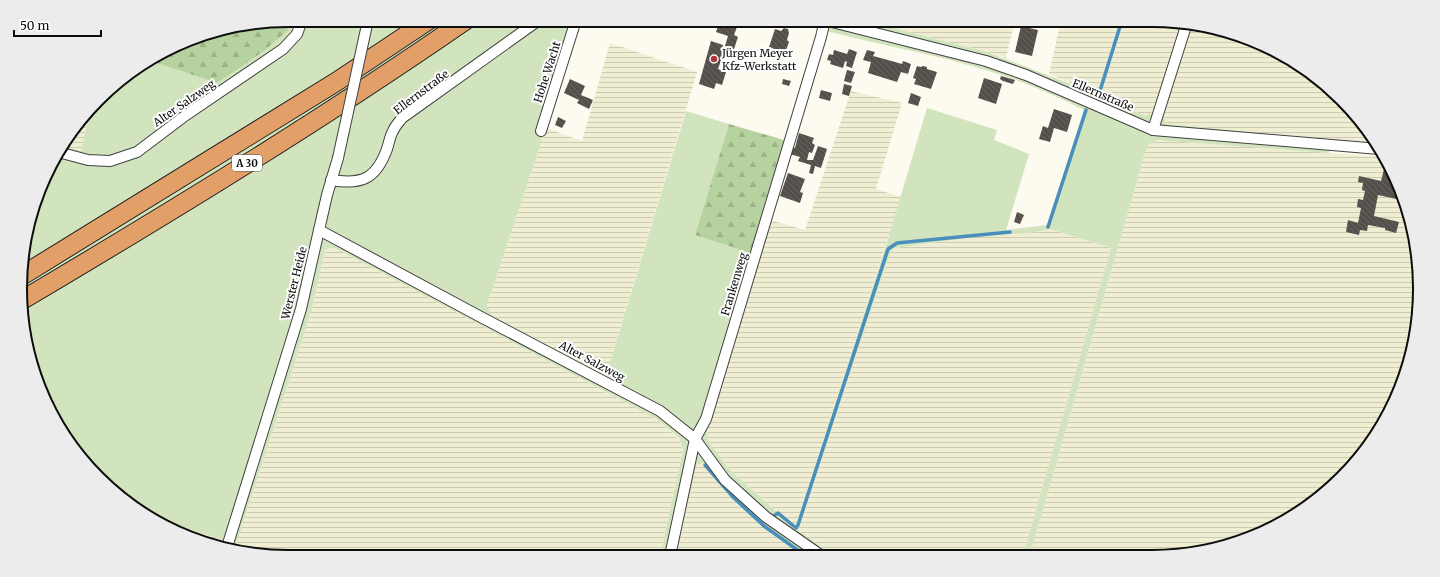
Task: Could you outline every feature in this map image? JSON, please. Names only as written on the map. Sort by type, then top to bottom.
[{"type":"highway","name":"A 30","points":[[28,272],[336,82],[418,27]]},
{"type":"highway","name":"A 30","points":[[27,297],[150,224],[320,117],[455,27]]},
{"type":"street","name":"Alter Salzweg","points":[[65,154],[88,160],[110,161],[137,152],[186,115],[283,48],[297,34],[300,27]]},
{"type":"street","name":"Werster Heide","points":[[228,543],[302,309],[319,230],[338,158],[366,27]]},
{"type":"street","name":"Ellernstraße","points":[[331,180],[357,182],[367,178],[379,167],[393,131],[402,118],[529,27]]},
{"type":"street","name":"Hohe Wacht","points":[[541,132],[574,27]]},
{"type":"street","name":"Frankenweg","points":[[671,550],[695,438],[706,419],[823,27]]},
{"type":"street","name":"Ellernstraße","points":[[852,27],[986,61],[1026,75],[1153,130],[1372,148]]},
{"type":"street","points":[[1153,130],[1185,29]]},
{"type":"street","name":"Alter Salzweg","points":[[319,230],[660,411],[695,438],[726,480],[766,517],[813,550]]},
{"type":"shaded area","points":[[889,27],[1013,27],[1006,58]]},
{"type":"shaded area","points":[[1059,27],[1118,27],[1097,94],[1049,74]]},
{"type":"shaded area","points":[[1122,27],[1179,29],[1153,112],[1145,116],[1100,96]]},
{"type":"shaded area","points":[[1189,30],[1219,36],[1252,47],[1297,71],[1324,92],[1348,116],[1369,142],[1167,125],[1163,116]]},
{"type":"shaded area","points":[[610,43],[697,72],[606,376],[491,315],[487,305],[546,128],[582,141]]},
{"type":"shaded area","points":[[851,91],[902,103],[876,189],[901,197],[796,525],[793,526],[730,470],[709,442],[707,430],[770,220],[805,230]]},
{"type":"shaded area","points":[[88,121],[81,151],[68,147]]},
{"type":"shaded area","points":[[1156,140],[1377,156],[1393,188],[1399,204],[1411,254],[1413,288],[1411,323],[1404,356],[1393,389],[1386,404],[1369,434],[1359,448],[1324,485],[1311,496],[1297,506],[1267,523],[1236,536],[1186,548],[1152,550],[1031,550],[1147,146]]},
{"type":"shaded area","points":[[1050,229],[1111,248],[1024,550],[824,550],[798,530],[891,251],[895,248],[973,237],[1029,233]]},
{"type":"shaded area","points":[[333,247],[655,418],[679,439],[683,450],[661,550],[288,550],[254,548],[236,545],[312,309],[325,250]]},
{"type":"shaded area","points":[[703,463],[716,480],[737,502],[765,528],[795,550],[677,550],[696,464]]},
{"type":"shaded area","points":[[184,528],[221,539],[220,541]]},
{"type":"green space","points":[[288,27],[574,27],[546,128],[487,305],[491,315],[606,376],[686,111],[729,124],[695,235],[750,253],[760,217],[770,220],[707,430],[709,442],[730,470],[793,526],[796,525],[887,242],[927,108],[997,130],[994,140],[1029,154],[1006,230],[1047,225],[1084,110],[1008,77],[946,59],[830,32],[815,27],[889,27],[987,52],[1097,94],[1118,27],[1122,27],[1100,95],[1145,116],[1153,112],[1179,29],[1189,30],[1163,116],[1167,124],[1331,140],[1329,153],[1156,140],[1147,146],[1031,550],[1024,550],[1111,248],[1050,229],[1029,233],[973,237],[895,248],[891,251],[798,530],[825,550],[795,550],[765,528],[716,480],[703,463],[696,465],[677,550],[661,550],[683,450],[679,438],[655,418],[333,247],[325,250],[312,309],[236,545],[184,528],[143,506],[116,485],[92,461],[71,434],[47,389],[32,340],[29,323],[27,288],[29,254],[41,204],[62,158],[68,147],[81,151],[88,121],[116,92],[129,81],[157,63],[217,83],[287,30]]},
{"type":"green space","points":[[289,27],[288,30],[264,51],[217,83],[157,63],[188,47],[221,36],[254,29]]},
{"type":"green space","points":[[729,124],[784,140],[750,253],[695,235]]},
{"type":"building","points":[[718,27],[737,27],[734,35],[738,37],[734,49],[725,46],[728,36],[716,32]]},
{"type":"building","points":[[1021,27],[1038,30],[1032,56],[1015,52]]},
{"type":"building","points":[[784,28],[788,29],[789,33],[787,40],[789,42],[785,53],[769,47],[775,29],[781,31]]},
{"type":"building","name":"Jürgen Meyer Kfz-Werkstatt","points":[[711,41],[723,45],[722,48],[725,49],[718,69],[726,72],[722,85],[716,83],[714,89],[699,84]]},
{"type":"building","points":[[849,49],[857,52],[852,68],[846,66],[847,62],[845,61],[843,68],[830,64],[831,61],[827,60],[829,54],[833,55],[834,50],[847,54]]},
{"type":"building","points":[[867,50],[875,52],[873,56],[902,64],[903,61],[911,64],[908,74],[901,72],[897,82],[868,73],[871,62],[863,60]]},
{"type":"building","points":[[917,66],[927,67],[927,69],[937,72],[931,89],[914,84],[916,79],[913,78]]},
{"type":"building","points":[[847,70],[855,72],[851,83],[844,81]]},
{"type":"building","points":[[1001,76],[1015,80],[1013,84],[1000,79]]},
{"type":"building","points":[[984,78],[1002,84],[996,104],[978,98]]},
{"type":"building","points":[[570,79],[585,86],[581,95],[593,100],[589,109],[577,103],[579,100],[564,93]]},
{"type":"building","points":[[783,79],[791,81],[789,86],[782,84]]},
{"type":"building","points":[[844,84],[852,86],[849,96],[842,94]]},
{"type":"building","points":[[821,90],[832,93],[830,101],[819,98]]},
{"type":"building","points":[[911,93],[921,97],[918,106],[908,103]]},
{"type":"building","points":[[1054,109],[1072,115],[1067,132],[1054,128],[1050,142],[1039,139],[1043,126],[1048,128]]},
{"type":"building","points":[[558,117],[566,121],[562,128],[555,125]]},
{"type":"building","points":[[799,133],[814,138],[812,143],[815,145],[812,153],[809,152],[807,160],[813,160],[818,146],[827,149],[821,168],[815,166],[813,174],[809,173],[811,165],[798,161],[800,157],[790,154],[793,147],[795,148]]},
{"type":"building","points":[[1384,169],[1397,199],[1378,195],[1374,216],[1399,222],[1396,233],[1385,230],[1385,228],[1368,225],[1367,231],[1360,230],[1359,235],[1346,232],[1348,220],[1358,223],[1361,208],[1357,207],[1358,199],[1363,200],[1365,191],[1362,190],[1363,183],[1358,182],[1359,176],[1381,181]]},
{"type":"building","points":[[788,173],[805,179],[800,192],[803,193],[800,203],[780,196]]},
{"type":"building","points":[[1017,212],[1024,215],[1020,224],[1014,222]]},
{"type":"waterway","points":[[1099,94],[1120,27]]},
{"type":"waterway","points":[[1048,227],[1086,110]]},
{"type":"waterway","points":[[775,515],[778,513],[796,528],[798,525],[888,249],[897,243],[1010,232]]},
{"type":"waterway","points":[[705,465],[734,498],[764,526],[797,550]]},
{"type":"place","name":"Jürgen Meyer Kfz-Werkstatt","points":[[714,59]]}]
